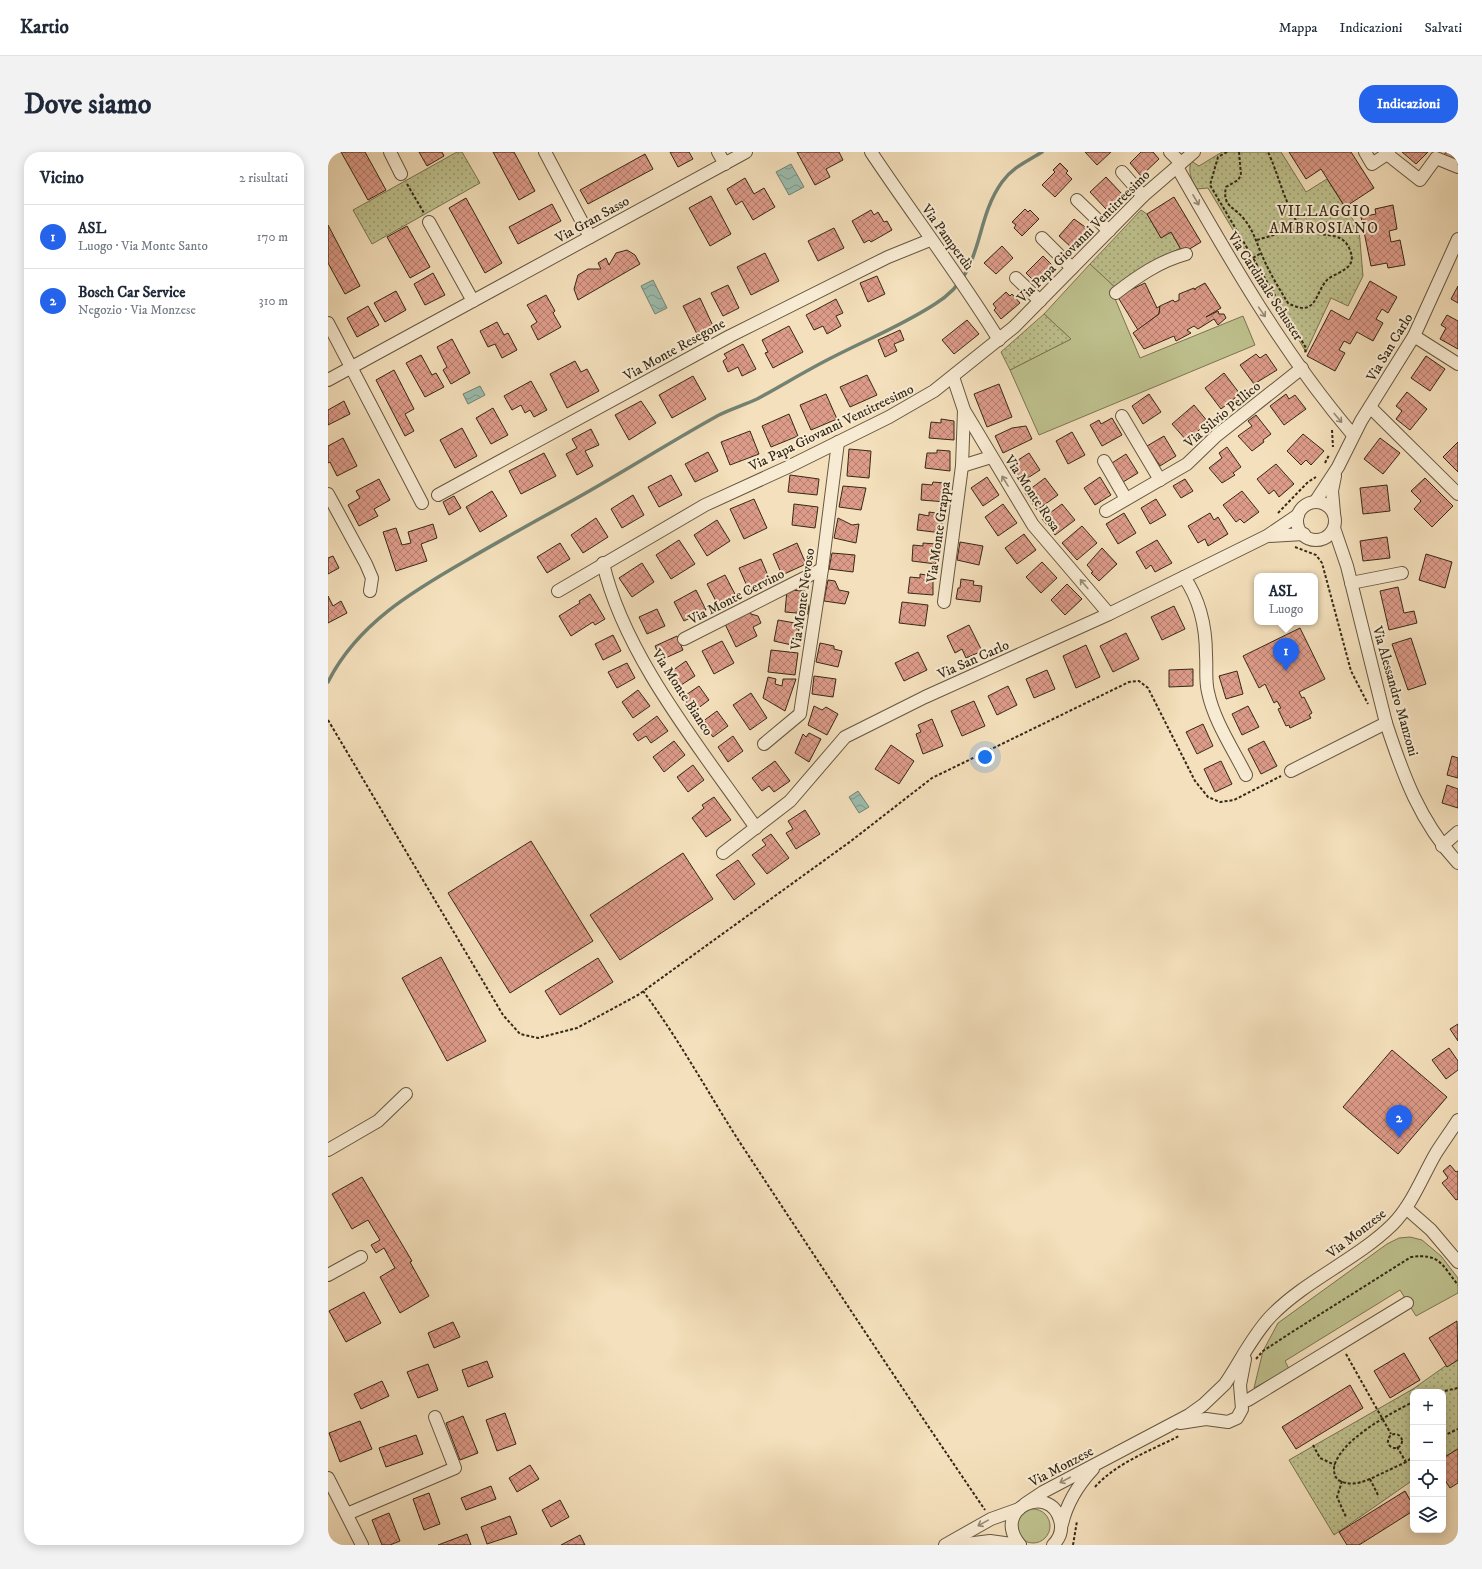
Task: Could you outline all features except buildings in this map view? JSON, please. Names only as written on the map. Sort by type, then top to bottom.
[{"type":"street","points":[[390,152],[402,174]]},
{"type":"street","points":[[545,152],[590,238]]},
{"type":"street","points":[[718,152],[725,164]]},
{"type":"street","name":"Via Gran Sasso","points":[[328,380],[746,152]]},
{"type":"street","name":"Via Pamperdù","points":[[871,152],[930,240],[966,287],[999,340]]},
{"type":"street","name":"Via Cardinale Schuster","points":[[1170,152],[1179,165],[1258,307],[1335,413],[1353,435]]},
{"type":"street","name":"Via Papa Giovanni Ventitreesimo","points":[[558,591],[603,563],[705,505],[838,442],[915,402],[953,377],[999,340],[1040,301],[1143,196],[1194,152]]},
{"type":"street","points":[[1365,152],[1372,164],[1388,153],[1420,180],[1436,158],[1458,167]]},
{"type":"street","points":[[1122,172],[1143,196]]},
{"type":"street","points":[[1077,200],[1108,231]]},
{"type":"street","points":[[429,222],[473,301]]},
{"type":"street","points":[[1042,238],[1072,268]]},
{"type":"street","name":"Via San Carlo","points":[[1315,502],[1338,467],[1353,435],[1414,336],[1454,260],[1458,239]]},
{"type":"street","name":"Via Monte Resegone","points":[[438,495],[750,325],[888,257],[930,240]]},
{"type":"street","points":[[1116,293],[1135,278],[1171,258],[1186,254]]},
{"type":"street","points":[[1016,278],[1040,301]]},
{"type":"street","points":[[328,323],[422,503]]},
{"type":"street","points":[[1414,336],[1458,364]]},
{"type":"street","name":"Via Silvio Pellico","points":[[1106,511],[1187,464],[1216,436],[1302,368]]},
{"type":"street","name":"Via Monte Rosa","points":[[953,377],[964,410],[1033,525],[1109,614]]},
{"type":"street","points":[[1370,407],[1458,494]]},
{"type":"street","name":"Via Monte Grappa","points":[[944,602],[962,466],[964,410]]},
{"type":"street","points":[[1122,416],[1160,480]]},
{"type":"street","name":"Via Monte Nevoso","points":[[764,744],[800,714],[822,569],[838,442]]},
{"type":"street","name":"Via Monte Grappa","points":[[962,466],[991,457]]},
{"type":"street","points":[[1104,461],[1126,499]]},
{"type":"street","name":"Via San Carlo","points":[[1334,514],[1332,491],[1338,467]]},
{"type":"street","points":[[328,494],[366,564],[372,578],[370,591]]},
{"type":"street","points":[[1315,502],[1326,505],[1334,514],[1334,528],[1324,538],[1313,539],[1304,534],[1298,525],[1298,515],[1305,506],[1315,502]]},
{"type":"street","name":"Via San Carlo","points":[[723,852],[790,801],[845,737],[925,697],[1109,614],[1267,536],[1298,515]]},
{"type":"street","name":"Via Alessandro Manzoni","points":[[1334,528],[1350,580],[1386,723],[1414,798],[1424,819],[1442,846],[1458,863]]},
{"type":"street","name":"Via San Carlo","points":[[1267,536],[1304,534]]},
{"type":"street","name":"Via Alessandro Manzoni","points":[[1324,538],[1335,551],[1350,580]]},
{"type":"street","name":"Via Monte Bianco","points":[[603,563],[614,599],[648,667],[675,711],[756,828]]},
{"type":"street","name":"Via Monte Cervino","points":[[684,639],[822,569]]},
{"type":"street","points":[[1350,580],[1402,573]]},
{"type":"street","points":[[1184,577],[1196,600],[1203,621],[1206,647],[1206,687],[1210,701],[1246,775]]},
{"type":"street","points":[[1291,771],[1386,723]]},
{"type":"street","points":[[1442,846],[1458,832]]},
{"type":"street","points":[[328,1150],[378,1121],[406,1094]]},
{"type":"street","name":"Via Monzese","points":[[945,1545],[991,1519],[1022,1506],[1043,1492],[1189,1415],[1216,1394],[1225,1384],[1259,1330],[1271,1316],[1286,1303],[1386,1231],[1406,1208],[1436,1153],[1458,1120]]},
{"type":"street","points":[[1406,1208],[1431,1230],[1458,1262]]},
{"type":"street","points":[[328,1276],[361,1257]]},
{"type":"street","points":[[1220,1421],[1214,1417],[1210,1411],[1210,1404],[1216,1394],[1232,1391],[1238,1395],[1242,1401],[1248,1400],[1408,1303]]},
{"type":"street","name":"Via Monzese","points":[[1171,1425],[1206,1419],[1228,1422],[1237,1418],[1241,1411],[1242,1401],[1240,1385],[1242,1370],[1248,1349]]},
{"type":"street","points":[[347,1514],[455,1468],[435,1417]]},
{"type":"street","name":"Via Monzese","points":[[1061,1528],[1068,1504],[1080,1485],[1095,1468],[1112,1456]]},
{"type":"street","points":[[328,1478],[362,1545]]},
{"type":"street","points":[[1020,1545],[1014,1535],[1012,1523],[1022,1506],[1041,1501],[1048,1504],[1057,1512],[1061,1528],[1061,1545]]},
{"type":"street","points":[[1053,1545],[1061,1528]]},
{"type":"street","points":[[958,1545],[990,1541],[1020,1545]]},
{"type":"path","points":[[1227,152],[1218,157],[1210,186],[1306,348],[1302,368]]},
{"type":"path","points":[[1239,152],[1241,175],[1238,180],[1226,187],[1224,197],[1227,204],[1239,213],[1249,225],[1257,240],[1261,253],[1288,303],[1301,307],[1314,303],[1326,281],[1344,271],[1349,266],[1352,259],[1351,251],[1341,237],[1334,234],[1319,235],[1301,227],[1292,212],[1268,152]]},
{"type":"path","points":[[402,174],[429,222]]},
{"type":"path","points":[[1218,199],[1224,197]]},
{"type":"path","points":[[1257,240],[1301,227]]},
{"type":"path","points":[[1253,258],[1261,253]]},
{"type":"path","points":[[1324,465],[1334,447],[1331,424]]},
{"type":"path","points":[[1277,514],[1308,482],[1317,477]]},
{"type":"path","points":[[328,720],[503,1015],[520,1034],[538,1038],[577,1028],[643,991],[851,841],[932,778],[1129,682],[1139,681],[1148,688],[1195,781],[1201,790],[1212,799],[1225,802],[1234,800],[1291,771]]},
{"type":"path","points":[[643,991],[671,1029],[736,1136],[847,1306],[991,1519]]},
{"type":"path","points":[[1256,1360],[1263,1352],[1292,1332],[1411,1258],[1431,1256],[1438,1260],[1458,1285]]},
{"type":"path","points":[[1340,1344],[1391,1434]]},
{"type":"path","points":[[1446,1391],[1458,1387]]},
{"type":"path","points":[[1410,1404],[1383,1419],[1350,1443],[1340,1454],[1335,1465],[1335,1475],[1342,1481],[1356,1484],[1370,1479],[1410,1459]]},
{"type":"path","points":[[1446,1435],[1458,1429]]},
{"type":"path","points":[[1091,1492],[1107,1475],[1182,1434]]},
{"type":"path","points":[[1391,1434],[1388,1438],[1388,1444],[1392,1447],[1397,1447]]},
{"type":"path","points":[[1391,1434],[1398,1434],[1401,1438],[1400,1445],[1397,1447]]},
{"type":"path","points":[[1313,1444],[1320,1458],[1335,1465]]},
{"type":"path","points":[[1397,1447],[1406,1462]]},
{"type":"path","points":[[1370,1479],[1378,1495]]},
{"type":"path","points":[[1342,1481],[1337,1497],[1346,1517]]},
{"type":"path","points":[[1073,1545],[1078,1516]]},
{"type":"green space","points":[[457,152],[462,152],[480,183],[372,244],[353,210]]},
{"type":"green space","points":[[1222,152],[1281,152],[1306,192],[1327,179],[1359,229],[1363,276],[1348,306],[1331,298],[1306,352],[1208,188],[1197,189],[1192,179],[1190,172],[1191,161],[1199,166]]},
{"type":"green space","points":[[1141,210],[1147,214],[1161,238],[1171,232],[1180,248],[1132,275],[1117,289],[1090,264]]},
{"type":"green space","points":[[1090,264],[1117,289],[1113,294],[1140,358],[1243,316],[1255,345],[1039,435],[1010,370],[1071,339],[1044,314]]},
{"type":"green space","points":[[1044,314],[1071,339],[1010,370],[1001,352]]},
{"type":"green space","points":[[1410,1237],[1422,1240],[1441,1256],[1458,1278],[1458,1293],[1416,1316],[1400,1290],[1285,1361],[1289,1369],[1254,1388],[1263,1351],[1278,1323],[1387,1244],[1399,1238]]},
{"type":"green space","points":[[1458,1357],[1458,1448],[1446,1457],[1446,1389],[1413,1389]]},
{"type":"green space","points":[[1410,1391],[1410,1482],[1334,1535],[1289,1460]]},
{"type":"green space","points":[[1033,1509],[1039,1510],[1045,1514],[1049,1520],[1049,1532],[1045,1538],[1039,1542],[1033,1543],[1027,1542],[1021,1538],[1017,1532],[1016,1526],[1017,1520],[1021,1514],[1027,1510]]},
{"type":"water","points":[[791,164],[804,187],[789,195],[776,172]]},
{"type":"water","points":[[653,280],[667,308],[655,314],[641,286]]},
{"type":"water","points":[[480,386],[485,395],[468,404],[463,394]]},
{"type":"water","points":[[858,791],[869,807],[859,813],[849,797]]},
{"type":"waterway","points":[[328,682],[340,661],[370,626],[388,611],[427,584],[719,415],[757,399],[823,362],[898,325],[935,304],[951,292],[963,278],[971,263],[986,214],[1002,182],[1015,169],[1042,152]]},
{"type":"place","name":"ASL","points":[[1286,671]]},
{"type":"place","name":"Bosch Car Service","points":[[1399,1138]]},
{"type":"district","name":"VILLAGGIO AMBROSIANO","points":[[1324,220]]}]
